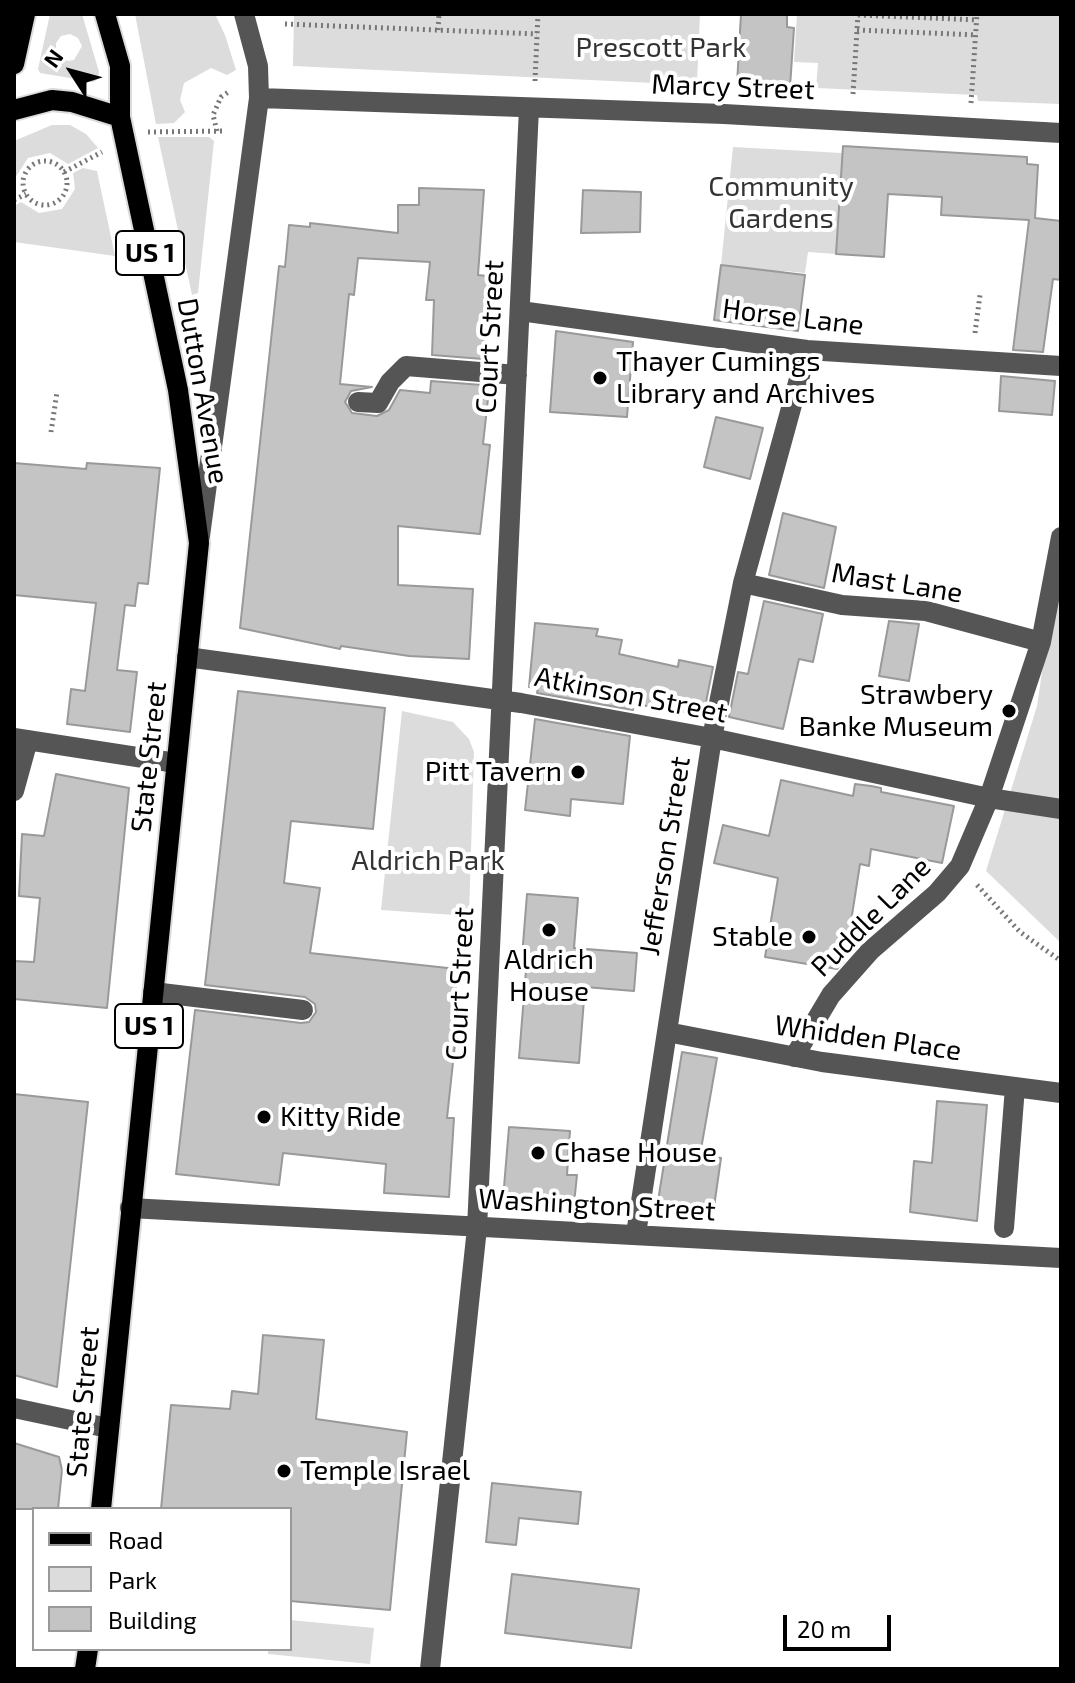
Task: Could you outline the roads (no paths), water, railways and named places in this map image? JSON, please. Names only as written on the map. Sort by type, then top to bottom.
[{"type":"main road","points":[[14,64],[25,14]]},
{"type":"main road","name":"Dutton Avenue","points":[[105,14],[120,66],[120,117],[178,390],[199,543]]},
{"type":"main road","points":[[14,110],[52,100],[72,102],[120,117]]},
{"type":"main road","name":"State Street","points":[[101,1507],[199,543]]},
{"type":"street","name":"State Street","points":[[199,543],[223,388],[259,98],[258,66],[244,14]]},
{"type":"street","name":"Marcy Street","points":[[259,98],[724,114],[1061,133]]},
{"type":"street","name":"Court Street","points":[[430,1669],[477,1228],[529,108]]},
{"type":"street","name":"Horse Lane","points":[[520,311],[807,350],[1061,366]]},
{"type":"street","name":"Jefferson Street","points":[[636,1234],[712,738],[743,583],[807,350]]},
{"type":"street","points":[[358,402],[378,403],[390,382],[406,366],[517,375]]},
{"type":"street","name":"Puddle Lane","points":[[794,1057],[831,995],[870,951],[937,893],[960,866],[989,798],[1041,642],[1061,537]]},
{"type":"street","name":"Mast Lane","points":[[743,583],[842,605],[926,611],[1041,642]]},
{"type":"street","name":"Atkinson Street","points":[[187,657],[501,699],[712,738],[989,798],[1061,809]]},
{"type":"street","points":[[14,791],[21,739],[176,763]]},
{"type":"street","points":[[153,992],[303,1010]]},
{"type":"street","name":"Whidden Place","points":[[667,1032],[794,1057],[1061,1093]]},
{"type":"street","points":[[1004,1228],[1015,1087]]},
{"type":"street","name":"Washington Street","points":[[130,1208],[1061,1258]]},
{"type":"street","points":[[14,1408],[108,1428]]},
{"type":"place","name":"Thayer Cumings Library and Archives","points":[[600,378]]},
{"type":"place","name":"Strawbery Banke Museum","points":[[1009,711]]},
{"type":"place","name":"Pitt Tavern","points":[[578,772]]},
{"type":"place","name":"Aldrich House","points":[[549,930]]},
{"type":"place","name":"Stable","points":[[809,937]]},
{"type":"place","name":"Kitty Ride","points":[[264,1117]]},
{"type":"place","name":"Chase House","points":[[538,1153]]},
{"type":"place","name":"Temple Israel","points":[[284,1471]]},
{"type":"park label","name":"Prescott Park","points":[[661,48]]},
{"type":"park label","name":"Community Gardens","points":[[781,203]]},
{"type":"park label","name":"Aldrich Park","points":[[428,861]]}]
